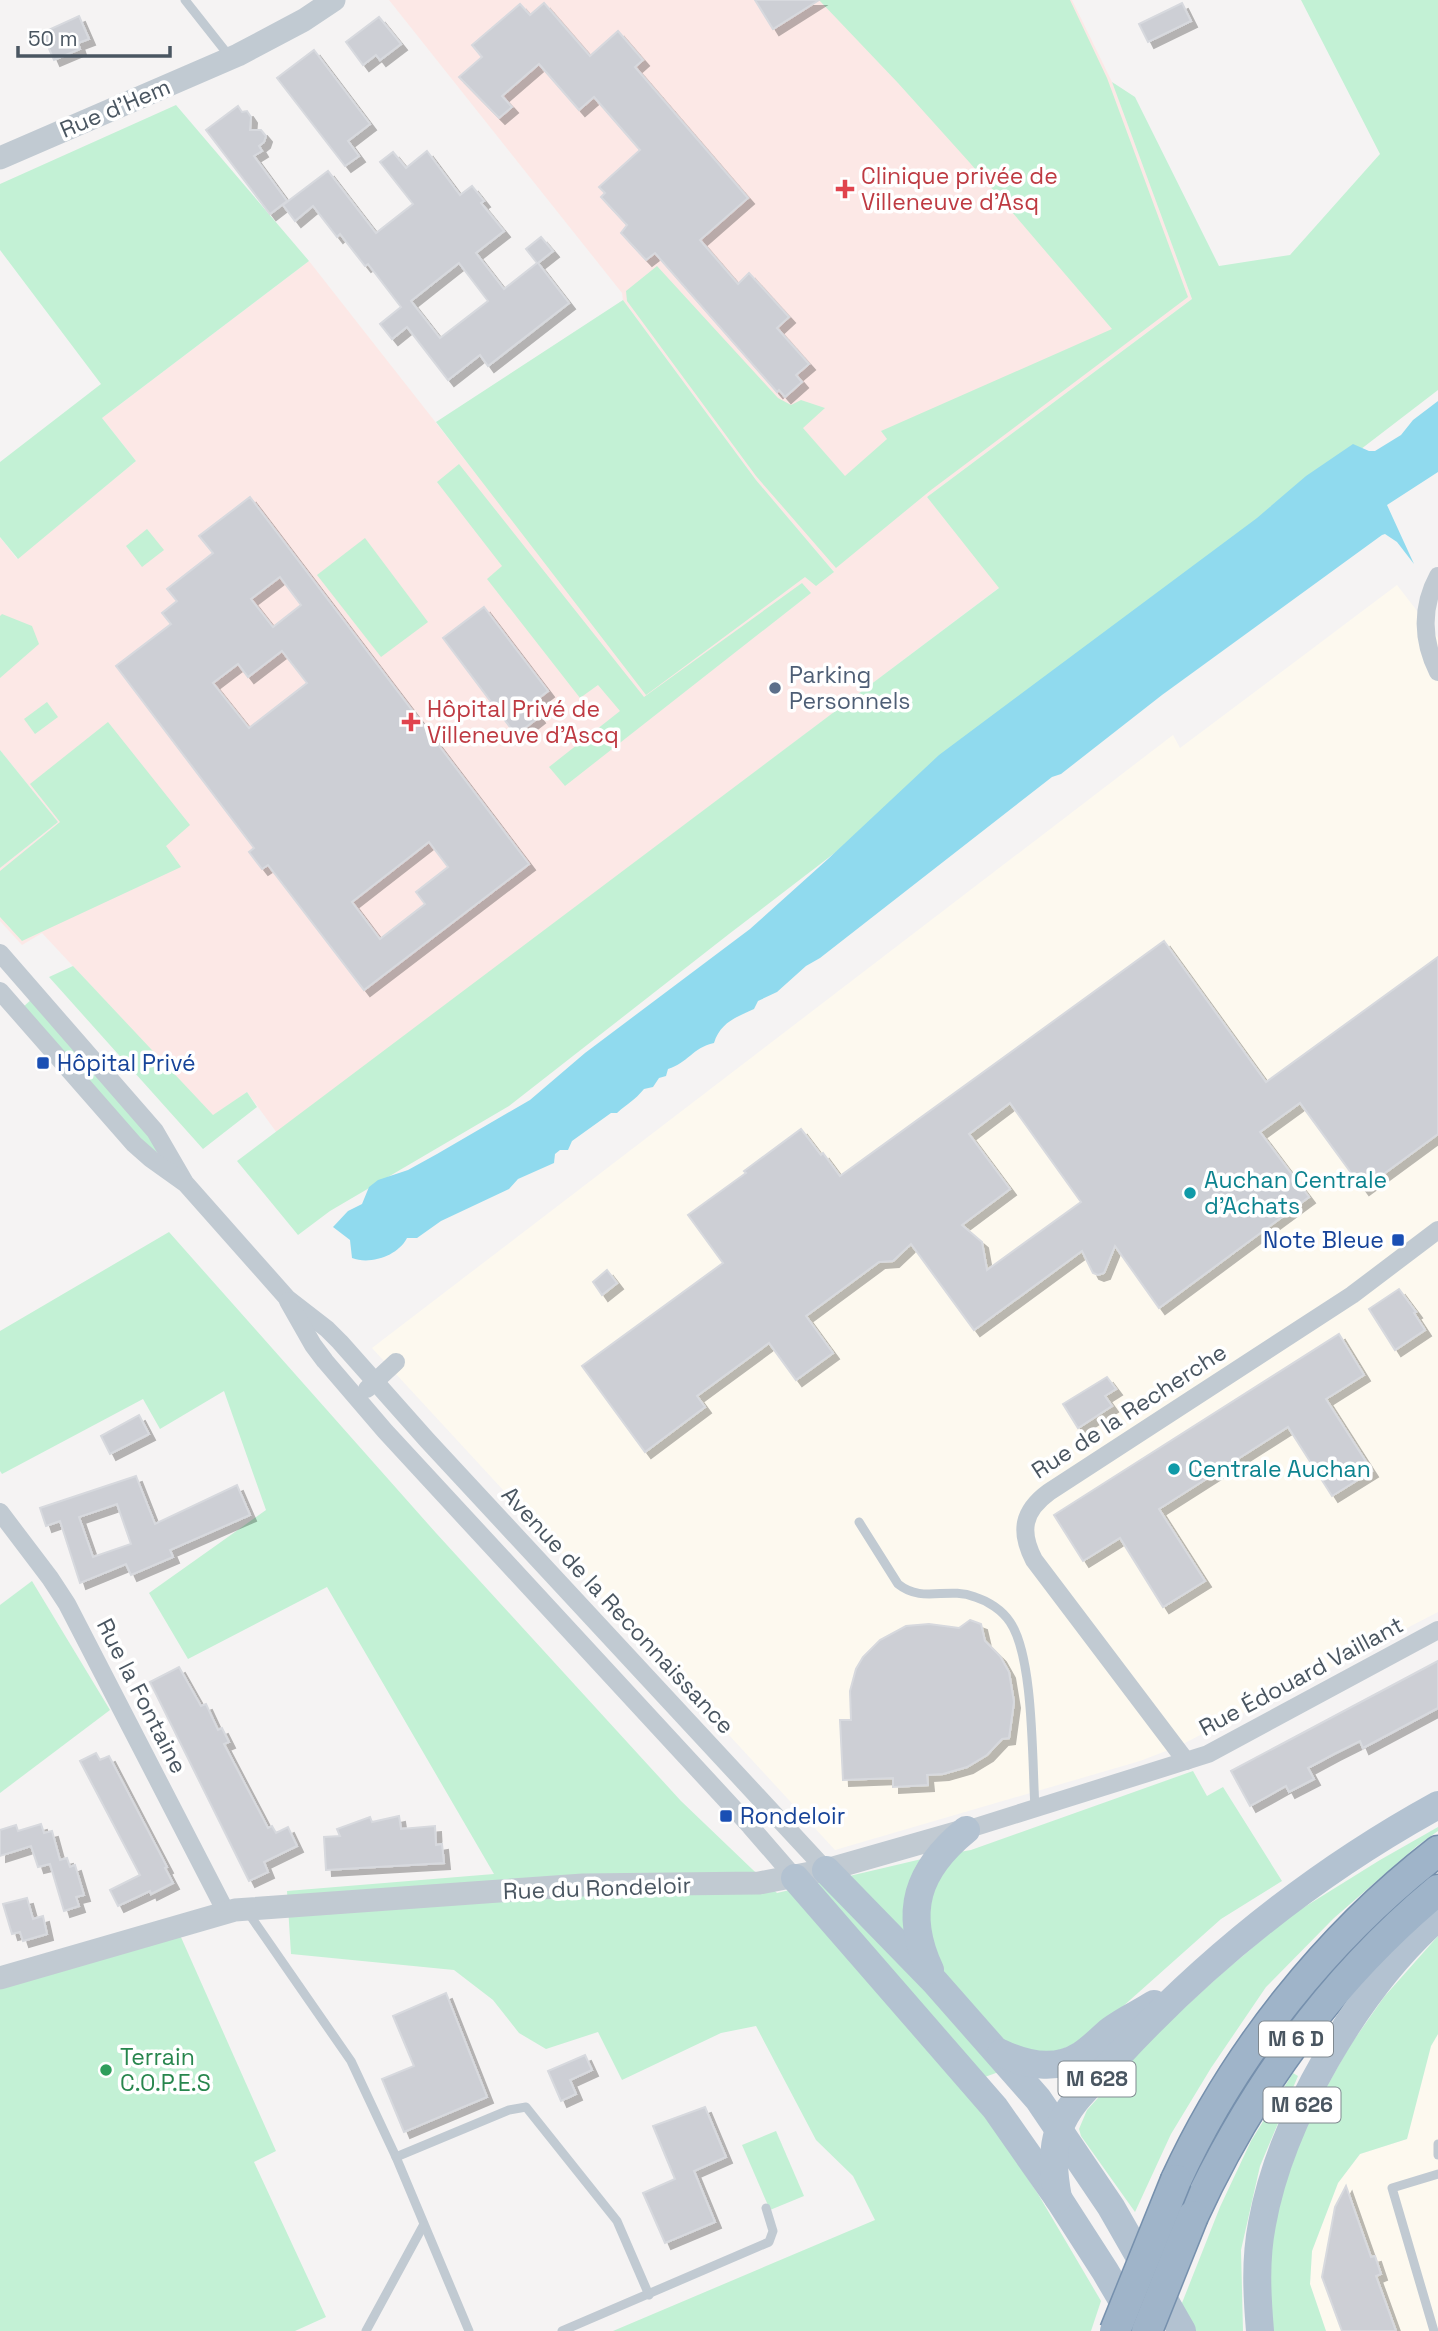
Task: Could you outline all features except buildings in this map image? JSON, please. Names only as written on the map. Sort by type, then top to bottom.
[{"type":"highway","name":"M 6 D","points":[[1115,2331],[1176,2180],[1231,2079],[1286,2001],[1369,1910],[1438,1851]]},
{"type":"highway","name":"M 6 D","points":[[1147,2331],[1193,2216],[1254,2100],[1297,2037],[1355,1969],[1390,1932],[1438,1890]]},
{"type":"main road","name":"M 628","points":[[1139,2331],[1105,2271],[1058,2198],[1054,2177],[1059,2130],[1075,2102],[1137,2035],[1189,1983],[1244,1935],[1307,1886],[1438,1805]]},
{"type":"main road","points":[[935,1982],[920,1950],[916,1932],[918,1895],[935,1862],[948,1845],[966,1830]]},
{"type":"main road","points":[[827,1870],[935,1982],[1038,2099],[1111,2207],[1182,2331]]},
{"type":"main road","points":[[795,1878],[979,2088],[1058,2198]]},
{"type":"main road","name":"M 626","points":[[1260,2331],[1257,2260],[1261,2226],[1272,2183],[1293,2123],[1316,2077],[1344,2031],[1397,1959],[1438,1917]]},
{"type":"main road","points":[[996,2050],[1018,2061],[1032,2064],[1064,2062],[1080,2056],[1113,2029],[1189,1983]]},
{"type":"street","name":"Rue d'Hem","points":[[0,158],[231,58],[281,33],[334,0]]},
{"type":"street","points":[[1438,576],[1429,597],[1425,625],[1427,644],[1438,672]]},
{"type":"street","name":"Avenue de la Reconnaissance","points":[[4,964],[155,1131],[186,1184],[286,1298],[313,1345],[356,1398],[795,1878]]},
{"type":"street","name":"Avenue de la Reconnaissance","points":[[0,991],[134,1144],[186,1184]]},
{"type":"street","name":"Rue de la Recherche","points":[[1186,1761],[1034,1560],[1026,1538],[1029,1512],[1049,1492],[1352,1295],[1438,1230]]},
{"type":"street","name":"Avenue de la Reconnaissance","points":[[286,1298],[327,1329],[827,1870]]},
{"type":"street","points":[[356,1398],[396,1362]]},
{"type":"street","name":"Rue la Fontaine","points":[[0,1512],[67,1604],[235,1910]]},
{"type":"street","name":"Rue Édouard Vaillant","points":[[1186,1761],[1227,1745],[1438,1630]]},
{"type":"street","name":"Rue du Rondeloir","points":[[0,1978],[235,1910],[583,1885],[759,1884],[795,1878],[966,1830],[1186,1761]]},
{"type":"lane","points":[[185,0],[231,58]]},
{"type":"lane","points":[[859,1522],[898,1584],[906,1591],[915,1595],[954,1592],[973,1596],[991,1604],[1009,1621],[1021,1646],[1027,1688],[1035,1808]]},
{"type":"lane","points":[[235,1910],[351,2061],[396,2157],[469,2331]]},
{"type":"lane","points":[[396,2157],[509,2110],[526,2107],[617,2221],[649,2295]]},
{"type":"lane","points":[[1438,2144],[1438,2155]]},
{"type":"lane","points":[[1434,2331],[1392,2188],[1438,2175]]},
{"type":"lane","points":[[562,2331],[769,2242],[773,2231],[765,2208]]},
{"type":"lane","points":[[366,2331],[423,2226]]},
{"type":"shaded area","points":[[389,0],[1072,0],[1112,82],[1192,299],[927,497],[1000,587],[277,1133],[247,1092],[213,1116],[42,933],[22,945],[0,921],[0,868],[58,822],[0,750],[0,537],[17,559],[136,461],[102,418],[309,261],[477,475],[805,576],[833,571],[756,480],[623,300],[622,293]]},
{"type":"shaded area","name":"Auchan Centrale d'Achats","points":[[1397,585],[1438,638],[1438,1612],[1179,1746],[1140,1761],[835,1850],[372,1348],[1173,735],[1180,748]]},
{"type":"shaded area","points":[[1438,2034],[1438,2331],[1326,2331],[1310,2284],[1312,2251],[1338,2183],[1360,2154],[1407,2139],[1431,2046]]},
{"type":"green space","points":[[819,0],[1070,0],[1107,78],[1188,297],[931,490],[836,568],[756,476],[627,301],[626,291],[657,266],[778,398],[791,405],[801,400],[825,408],[803,428],[845,476],[887,439],[881,431],[1112,329],[970,163]]},
{"type":"green space","points":[[1301,0],[1438,0],[1438,390],[509,1106],[330,1211],[298,1235],[237,1161],[999,588],[927,497],[1192,299],[1112,82],[1135,97],[1219,266],[1290,255],[1380,154]]},
{"type":"green space","points":[[176,105],[309,261],[102,418],[136,461],[18,559],[0,537],[0,462],[101,384],[0,250],[0,184]]},
{"type":"green space","points":[[623,300],[756,480],[834,572],[816,586],[805,577],[646,695],[436,422]]},
{"type":"green space","points":[[459,464],[644,697],[802,583],[811,593],[565,786],[549,767],[620,711],[598,685],[580,698],[487,579],[502,566],[437,482]]},
{"type":"green space","points":[[147,529],[164,550],[142,567],[126,546]]},
{"type":"green space","points":[[365,538],[428,622],[381,657],[317,575]]},
{"type":"green space","points":[[2,614],[32,626],[39,644],[0,678],[0,616]]},
{"type":"green space","points":[[47,702],[58,717],[35,734],[24,719]]},
{"type":"green space","points":[[108,722],[190,825],[166,846],[181,867],[22,941],[0,917],[0,871],[60,822],[30,784]]},
{"type":"green space","points":[[0,750],[58,822],[0,868]]},
{"type":"green space","points":[[73,966],[213,1115],[247,1092],[257,1107],[203,1149],[49,977]]},
{"type":"green space","points":[[33,998],[144,1126],[158,1150],[155,1155],[22,1008]]},
{"type":"green space","points":[[169,1232],[436,1533],[681,1801],[777,1893],[971,1850],[1193,1771],[1207,1796],[1223,1787],[1282,1881],[1221,1919],[1102,2025],[1070,2046],[960,2086],[1000,2136],[1038,2194],[1101,2301],[1091,2331],[613,2331],[875,2220],[853,2176],[816,2140],[756,2026],[721,2033],[622,2080],[598,2032],[546,2049],[519,2033],[493,2000],[454,1970],[291,1954],[287,1891],[494,1874],[327,1587],[188,1659],[149,1593],[266,1510],[224,1391],[160,1429],[143,1399],[2,1474],[0,1471],[0,1331]]},
{"type":"green space","points":[[32,1581],[110,1710],[0,1793],[0,1605]]},
{"type":"green space","points":[[1438,1827],[1438,1831],[1334,1918],[1266,1987],[1211,2068],[1171,2134],[1135,2212],[1081,2136],[1079,2129],[1087,2110],[1156,2034],[1290,1916]]},
{"type":"green space","points":[[172,1917],[276,2151],[254,2162],[326,2317],[295,2331],[0,2331],[0,1975]]},
{"type":"green space","points":[[1438,1936],[1438,2034],[1431,2046],[1407,2139],[1360,2154],[1338,2183],[1312,2251],[1310,2284],[1326,2331],[1273,2331],[1267,2265],[1278,2204],[1307,2122],[1349,2047],[1384,1997]]},
{"type":"green space","points":[[1293,2073],[1298,2076],[1260,2166],[1241,2250],[1243,2331],[1196,2331],[1180,2308],[1220,2207],[1251,2141]]},
{"type":"green space","points":[[776,2131],[804,2196],[770,2210],[742,2145]]},
{"type":"water","points":[[1438,401],[1438,472],[1387,505],[1414,564],[1397,542],[1385,534],[1382,535],[1162,695],[1061,774],[1052,777],[820,958],[806,966],[777,992],[758,1001],[754,1009],[730,1022],[720,1030],[714,1043],[700,1048],[681,1063],[668,1069],[666,1076],[659,1078],[653,1087],[644,1089],[617,1113],[611,1113],[572,1141],[568,1150],[560,1150],[555,1154],[554,1163],[518,1179],[509,1189],[441,1221],[417,1238],[407,1238],[390,1254],[367,1260],[352,1258],[350,1240],[333,1227],[348,1211],[362,1204],[369,1187],[378,1180],[408,1170],[530,1100],[585,1053],[750,929],[939,755],[1257,518],[1306,476],[1353,444],[1375,451],[1401,435],[1413,420]]},
{"type":"place","name":"Clinique privée de Villeneuve d'Asq","points":[[845,189]]},
{"type":"place","name":"Parking Personnels","points":[[775,688]]},
{"type":"place","name":"Hôpital Privé de Villeneuve d'Ascq","points":[[411,722]]},
{"type":"place","name":"Hôpital Privé","points":[[43,1063]]},
{"type":"place","name":"Auchan Centrale d'Achats","points":[[1190,1193]]},
{"type":"place","name":"Note Bleue","points":[[1398,1240]]},
{"type":"place","name":"Centrale Auchan","points":[[1174,1469]]},
{"type":"place","name":"Rondeloir","points":[[726,1816]]},
{"type":"place","name":"Terrain C.O.P.E.S","points":[[106,2070]]}]
